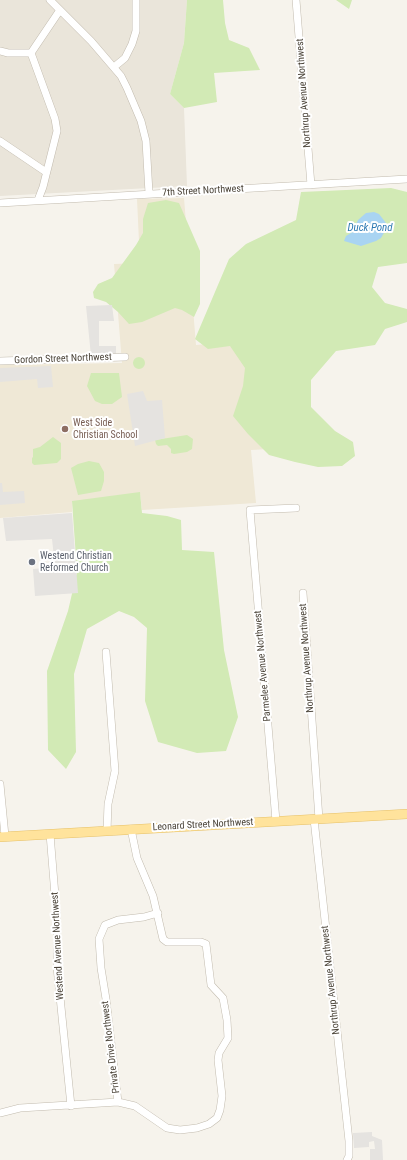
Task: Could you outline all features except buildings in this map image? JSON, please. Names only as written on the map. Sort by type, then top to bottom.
[{"type":"main road","name":"Leonard Street Northwest","points":[[2,837],[407,814]]},
{"type":"street","points":[[114,67],[125,58],[132,44],[136,30],[136,0]]},
{"type":"street","name":"Northrup Avenue Northwest","points":[[296,0],[311,185]]},
{"type":"street","points":[[54,1],[60,10],[114,67],[121,76],[127,88],[141,121],[146,141],[149,193]]},
{"type":"street","points":[[31,53],[48,30],[60,10]]},
{"type":"street","points":[[0,51],[8,53],[31,53]]},
{"type":"street","points":[[31,53],[55,119],[57,131],[46,172],[44,187],[38,200]]},
{"type":"street","points":[[0,141],[46,172]]},
{"type":"street","name":"7th Street Northwest","points":[[0,203],[149,193],[407,179]]},
{"type":"street","name":"Gordon Street Northwest","points":[[0,361],[125,357]]},
{"type":"street","name":"Parmelee Avenue Northwest","points":[[276,821],[250,510],[296,508]]},
{"type":"street","name":"Northrup Avenue Northwest","points":[[303,593],[317,819],[349,1141],[349,1156],[347,1160]]},
{"type":"street","points":[[106,652],[115,771],[108,804],[107,831]]},
{"type":"street","points":[[0,784],[2,837]]},
{"type":"street","name":"Private Drive Northwest","points":[[132,829],[137,858],[154,896],[158,913],[163,939],[167,942],[201,942],[206,944],[211,985],[223,998],[227,1020],[228,1038],[219,1054],[218,1060],[222,1096],[220,1110],[217,1118],[209,1124],[196,1128],[180,1130],[167,1128],[135,1106],[118,1102],[101,968],[99,939],[105,925],[118,920],[144,917],[158,913]]},
{"type":"street","name":"Westend Avenue Northwest","points":[[50,834],[57,920],[57,967],[71,1106]]},
{"type":"street","points":[[0,1113],[20,1108],[118,1102]]},
{"type":"shaded area","points":[[0,0],[187,0],[184,43],[170,94],[184,108],[187,186],[0,196]]},
{"type":"shaded area","points":[[184,198],[196,345],[280,338],[289,448],[251,450],[256,503],[142,510],[140,493],[72,502],[72,512],[0,518],[0,365],[122,363],[114,264],[140,263],[137,199]]},
{"type":"shaded area","points":[[112,305],[114,321],[99,321],[99,346],[116,346],[116,357],[91,356],[86,306]]},
{"type":"shaded area","points":[[51,366],[53,387],[38,388],[37,379],[0,382],[0,368]]},
{"type":"shaded area","points":[[143,391],[147,401],[162,400],[165,438],[135,446],[127,394]]},
{"type":"shaded area","points":[[0,483],[2,483],[3,492],[24,491],[25,503],[0,505]]},
{"type":"shaded area","points":[[72,513],[78,593],[35,596],[33,569],[55,567],[52,539],[6,541],[3,518]]},
{"type":"shaded area","points":[[372,1132],[372,1136],[382,1140],[383,1160],[370,1160],[370,1149],[375,1149],[374,1141],[369,1142],[369,1147],[354,1148],[353,1133]]},
{"type":"green space","points":[[187,0],[223,0],[225,23],[229,40],[249,48],[260,70],[214,73],[217,102],[184,108],[170,94],[184,43]]},
{"type":"green space","points":[[336,0],[352,0],[349,9]]},
{"type":"green space","points":[[391,188],[407,192],[407,263],[378,267],[372,287],[385,303],[407,309],[407,322],[385,329],[375,345],[336,351],[311,380],[311,407],[335,431],[353,442],[355,456],[342,466],[318,467],[269,455],[233,416],[243,386],[245,368],[230,346],[208,349],[195,339],[229,259],[246,244],[296,220],[301,192]]},
{"type":"green space","points":[[166,200],[179,203],[200,251],[200,304],[194,317],[175,308],[142,322],[129,324],[106,302],[94,298],[93,292],[98,284],[112,278],[136,245],[143,233],[143,219],[148,203]]},
{"type":"green space","points":[[137,357],[141,357],[145,363],[141,369],[137,369],[133,365],[133,361]]},
{"type":"green space","points":[[91,373],[119,373],[122,397],[112,404],[102,404],[95,401],[87,386]]},
{"type":"green space","points":[[187,435],[193,439],[192,449],[187,452],[171,453],[171,449],[167,445],[158,446],[155,440]]},
{"type":"green space","points":[[53,437],[61,443],[61,459],[57,463],[34,465],[32,463],[33,449],[40,447]]},
{"type":"green space","points":[[89,461],[99,463],[104,472],[104,481],[101,491],[78,495],[71,468]]},
{"type":"green space","points":[[140,492],[142,513],[167,516],[181,520],[182,550],[214,552],[224,650],[238,717],[226,751],[197,753],[158,742],[145,701],[147,628],[134,617],[119,611],[87,629],[74,674],[76,752],[66,769],[48,750],[47,671],[68,611],[77,572],[72,501]]},
{"type":"water","name":"Duck Pond","points":[[374,212],[379,214],[386,223],[385,231],[381,238],[361,246],[344,241],[346,236],[356,230],[355,226],[358,220],[366,213]]},
{"type":"place","name":"West Side Christian School","points":[[65,429]]},
{"type":"place","name":"Westend Christian Reformed Church","points":[[32,562]]}]
